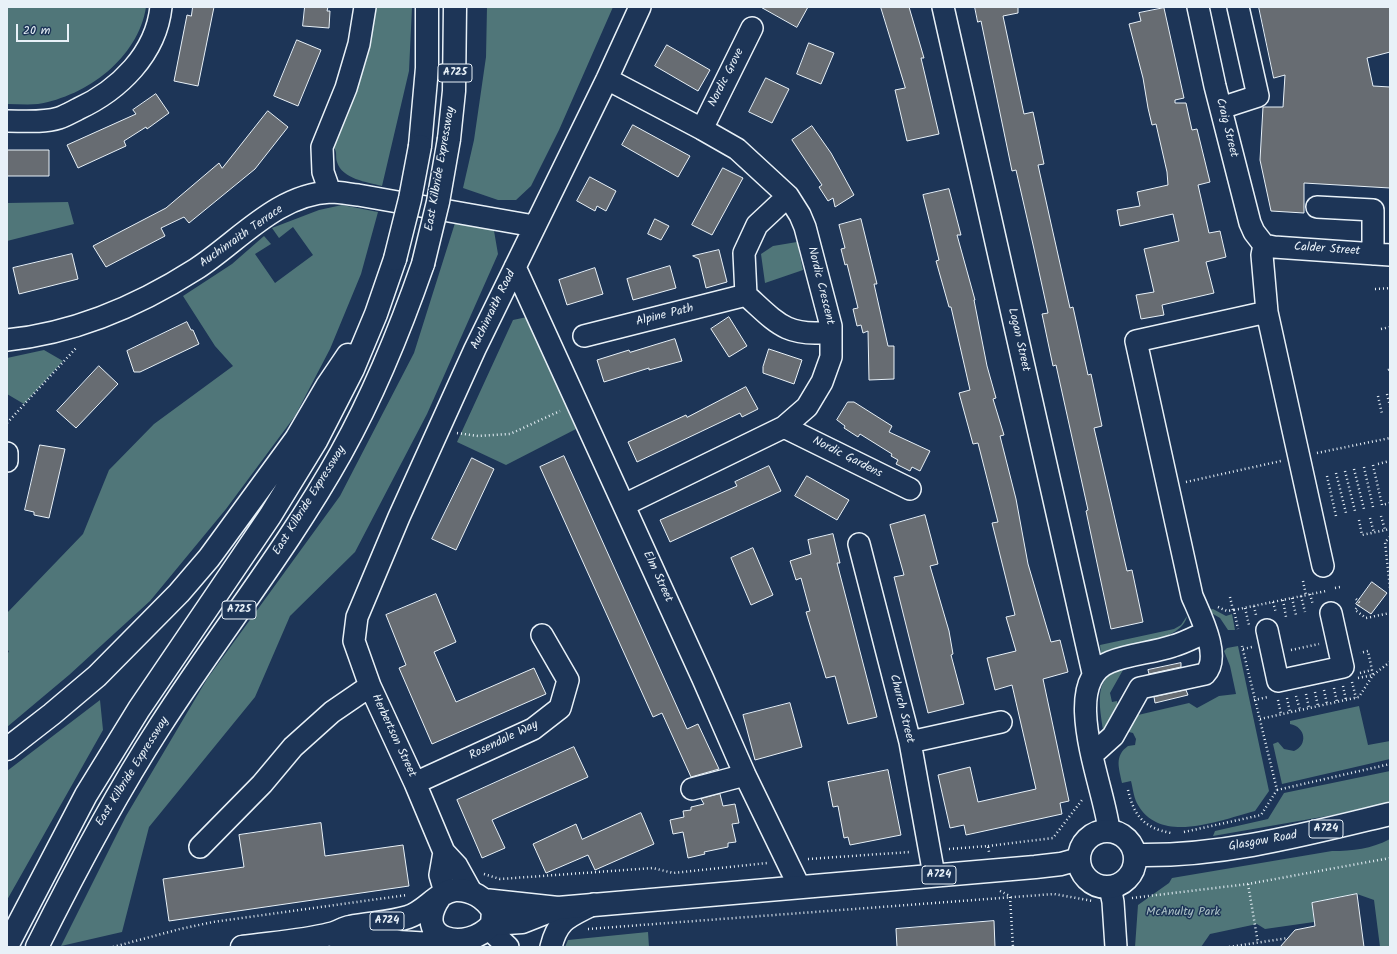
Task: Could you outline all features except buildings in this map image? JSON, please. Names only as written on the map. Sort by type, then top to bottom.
[{"type":"main road","name":"East Kilbride Expressway","points":[[7,946],[45,870],[86,795],[139,709],[270,516],[339,400],[376,314],[395,259],[410,199],[420,146],[427,68],[427,7]]},
{"type":"main road","name":"East Kilbride Expressway","points":[[37,947],[99,825],[152,739],[302,517],[340,454],[363,412],[395,343],[422,264],[438,202],[449,139],[454,91],[455,7]]},
{"type":"main road","name":"A725","points":[[7,749],[52,714],[96,676],[180,593],[230,530],[296,439],[327,386],[376,314]]},
{"type":"main road","name":"Glasgow Road","points":[[1135,855],[1200,852],[1262,844],[1390,814]]},
{"type":"main road","points":[[1109,831],[1123,836],[1130,842],[1135,855],[1135,864],[1129,877],[1112,895],[1102,887],[1090,882],[1083,874],[1079,859],[1083,845],[1087,840],[1095,834],[1109,831]]},
{"type":"main road","name":"A724","points":[[244,947],[331,934],[348,927],[410,917],[442,895],[462,890],[478,896],[558,908],[1062,864],[1079,859]]},
{"type":"main road","points":[[442,895],[433,907],[430,921],[437,936],[460,945]]},
{"type":"main road","points":[[478,896],[493,911],[491,927]]},
{"type":"main road","name":"A724","points":[[331,934],[346,941],[382,941],[427,945],[460,945],[477,940],[491,927],[522,922],[558,908]]},
{"type":"street","points":[[7,121],[29,122],[58,118],[109,92],[128,76],[147,48],[160,18],[161,7]]},
{"type":"street","points":[[330,192],[323,172],[322,147],[346,88],[359,44],[365,7]]},
{"type":"street","name":"Auchinraith Road","points":[[357,617],[475,349],[607,79],[640,7]]},
{"type":"street","name":"Logan Street","points":[[943,7],[1093,673]]},
{"type":"street","name":"Craig Street","points":[[1198,7],[1221,108],[1250,223],[1254,232],[1264,245]]},
{"type":"street","points":[[1221,108],[1258,96],[1238,7]]},
{"type":"street","name":"Nordic Grove","points":[[702,129],[752,28]]},
{"type":"street","name":"Nordic Crescent","points":[[607,79],[737,149],[788,196],[800,215],[805,227],[831,326],[831,357],[822,382],[807,407],[784,427],[624,505]]},
{"type":"street","name":"Auchinraith Terrace","points":[[7,340],[61,331],[100,319],[143,300],[196,269],[275,211],[293,202],[330,192],[358,194],[534,226]]},
{"type":"street","points":[[788,196],[757,225],[744,253],[746,295],[780,326],[810,334],[830,332]]},
{"type":"street","points":[[1317,207],[1373,210],[1382,254]]},
{"type":"street","points":[[1264,245],[1262,256],[1267,312],[1322,566]]},
{"type":"street","name":"Calder Street","points":[[1264,245],[1382,254]]},
{"type":"street","name":"Elm Street","points":[[515,267],[745,775],[799,886]]},
{"type":"street","name":"Alpine Path","points":[[584,336],[746,295]]},
{"type":"street","points":[[1093,754],[1113,736],[1140,688],[1205,674],[1210,669],[1212,659],[1206,632],[1192,596],[1136,341],[1267,312]]},
{"type":"street","name":"Nordic Gardens","points":[[784,427],[910,489]]},
{"type":"street","points":[[7,453],[7,461]]},
{"type":"street","name":"Church Street","points":[[859,544],[910,742],[934,875]]},
{"type":"street","points":[[1264,625],[1278,681],[1343,667],[1337,640],[1322,611]]},
{"type":"street","name":"Herbertson Street","points":[[357,617],[354,641],[370,686],[415,783],[444,852],[457,866],[478,896]]},
{"type":"street","points":[[1109,831],[1107,813],[1086,721],[1084,700],[1089,681],[1093,673],[1110,662],[1172,647],[1206,632]]},
{"type":"street","name":"Rosendale Way","points":[[415,783],[533,729],[560,708],[568,680],[542,635]]},
{"type":"street","points":[[200,847],[262,784],[293,747],[332,712],[370,686]]},
{"type":"street","points":[[910,742],[1001,722]]},
{"type":"street","points":[[692,789],[745,775]]},
{"type":"street","points":[[442,895],[440,875],[444,852]]},
{"type":"street","points":[[1112,895],[1116,947]]},
{"type":"street","points":[[552,947],[555,932],[560,925],[568,918],[594,904]]},
{"type":"street","points":[[491,927],[508,947]]},
{"type":"path","points":[[1375,289],[1390,288]]},
{"type":"path","points":[[1381,329],[1390,327]]},
{"type":"path","points":[[7,423],[78,345]]},
{"type":"path","points":[[1387,394],[1390,406]]},
{"type":"path","points":[[1378,396],[1382,414]]},
{"type":"path","points":[[438,431],[478,436],[510,434],[563,410],[581,410]]},
{"type":"path","points":[[1314,454],[1390,438]]},
{"type":"path","points":[[1168,486],[1283,461]]},
{"type":"path","points":[[1378,464],[1390,461]]},
{"type":"path","points":[[1373,465],[1382,505],[1390,503]]},
{"type":"path","points":[[1364,467],[1373,507]]},
{"type":"path","points":[[1354,469],[1364,509]]},
{"type":"path","points":[[1345,471],[1355,511]]},
{"type":"path","points":[[1336,473],[1346,513]]},
{"type":"path","points":[[1326,476],[1336,516]]},
{"type":"path","points":[[1381,516],[1385,530]]},
{"type":"path","points":[[1370,518],[1374,533]]},
{"type":"path","points":[[1359,520],[1362,535],[1390,529]]},
{"type":"path","points":[[1390,537],[1385,542],[1390,588]]},
{"type":"path","points":[[1303,581],[1306,595]]},
{"type":"path","points":[[1335,588],[1340,587],[1342,589]]},
{"type":"path","points":[[1213,605],[1227,611],[1326,591]]},
{"type":"path","points":[[1310,594],[1322,611]]},
{"type":"path","points":[[1301,596],[1305,612]]},
{"type":"path","points":[[1230,597],[1238,629]]},
{"type":"path","points":[[1292,598],[1296,614]]},
{"type":"path","points":[[1356,599],[1360,602],[1355,610],[1366,618],[1390,613]]},
{"type":"path","points":[[1283,600],[1286,617]]},
{"type":"path","points":[[1245,608],[1264,625],[1273,602]]},
{"type":"path","points":[[1272,654],[1337,640]]},
{"type":"path","points":[[1242,646],[1277,790]]},
{"type":"path","points":[[1260,719],[1356,698],[1373,675],[1390,662]]},
{"type":"path","points":[[1355,674],[1372,670]]},
{"type":"path","points":[[1352,680],[1356,698]]},
{"type":"path","points":[[1342,682],[1346,700]]},
{"type":"path","points":[[1333,684],[1337,702]]},
{"type":"path","points":[[1323,686],[1328,704]]},
{"type":"path","points":[[1314,687],[1318,706]]},
{"type":"path","points":[[1305,690],[1309,708]]},
{"type":"path","points":[[1295,691],[1300,710]]},
{"type":"path","points":[[1286,693],[1290,712]]},
{"type":"path","points":[[1277,695],[1281,714]]},
{"type":"path","points":[[1181,833],[1261,815],[1277,790],[1390,764]]},
{"type":"path","points":[[1128,790],[1136,815],[1145,823],[1159,831],[1174,834]]},
{"type":"path","points":[[478,872],[500,880],[653,868],[673,873],[786,861],[988,846],[1053,838],[1082,800]]},
{"type":"path","points":[[988,846],[991,870]]},
{"type":"path","points":[[586,930],[1054,894],[1086,900],[1112,895],[1132,898],[1248,884],[1390,858]]},
{"type":"path","points":[[1248,884],[1258,943]]},
{"type":"path","points":[[113,947],[180,929],[213,922],[413,894]]},
{"type":"path","points":[[1010,897],[1013,947]]},
{"type":"path","points":[[1229,947],[1288,938]]},
{"type":"green space","points":[[7,7],[146,7],[141,25],[133,43],[107,72],[92,83],[74,93],[56,100],[38,104],[7,104]]},
{"type":"green space","points":[[371,7],[412,7],[409,71],[382,186],[349,176],[340,168],[337,162],[335,149],[333,147],[360,80]]},
{"type":"green space","points":[[487,7],[613,7],[559,130],[531,186],[516,200],[498,200],[463,188],[474,140],[486,57]]},
{"type":"green space","points":[[68,202],[74,224],[7,241],[7,203]]},
{"type":"green space","points":[[342,205],[378,212],[361,274],[330,349],[295,416],[226,509],[150,601],[69,675],[7,727],[7,653],[9,652],[7,648],[7,613],[83,534],[109,470],[154,424],[233,366],[215,346],[183,296],[232,264],[264,236],[271,244],[255,254],[275,283],[313,255],[293,227],[279,238],[272,228],[319,210]]},
{"type":"green space","points":[[455,223],[493,225],[498,254],[427,414],[355,552],[290,616],[255,697],[149,827],[122,932],[61,946],[126,816],[207,679],[340,496],[414,353]]},
{"type":"green space","points":[[797,242],[803,270],[765,283],[761,254],[773,246]]},
{"type":"green space","points":[[527,317],[576,429],[506,465],[457,442],[513,320]]},
{"type":"green space","points":[[44,350],[63,361],[24,404],[7,394],[7,358]]},
{"type":"green space","points":[[1213,609],[1226,616],[1232,614],[1235,630],[1228,630],[1220,618],[1206,610]]},
{"type":"green space","points":[[1187,616],[1183,624],[1176,631],[1166,636],[1141,644],[1108,650],[1101,654],[1100,645],[1174,629],[1181,625]]},
{"type":"green space","points":[[1238,646],[1269,791],[1255,811],[1209,824],[1176,827],[1161,824],[1148,817],[1138,805],[1131,781],[1122,783],[1119,758],[1128,746],[1135,745],[1136,739],[1133,733],[1129,732],[1124,735],[1138,715],[1189,703],[1197,708],[1219,696],[1236,694],[1230,666],[1224,651],[1227,648]]},
{"type":"green space","points":[[1123,670],[1110,693],[1112,702],[1117,701],[1118,710],[1105,730],[1103,730],[1100,712],[1100,693],[1102,685],[1106,678],[1113,673]]},
{"type":"green space","points":[[100,700],[103,730],[7,900],[7,771]]},
{"type":"green space","points":[[1359,706],[1368,745],[1390,741],[1390,759],[1282,784],[1273,744],[1278,742],[1284,749],[1294,751],[1302,745],[1303,741],[1302,732],[1290,724],[1290,721]]},
{"type":"green space","points":[[1390,771],[1390,802],[1333,815],[1213,836],[1215,831],[1268,819],[1284,793]]},
{"type":"green space","name":"McAnulty Park","points":[[1390,839],[1390,947],[1380,947],[1374,900],[1357,894],[1312,903],[1314,922],[1265,929],[1257,924],[1210,934],[1201,947],[1135,947],[1138,905],[1169,883],[1172,878],[1332,851],[1362,849]]},
{"type":"green space","points":[[648,932],[649,947],[565,947],[568,940]]}]
